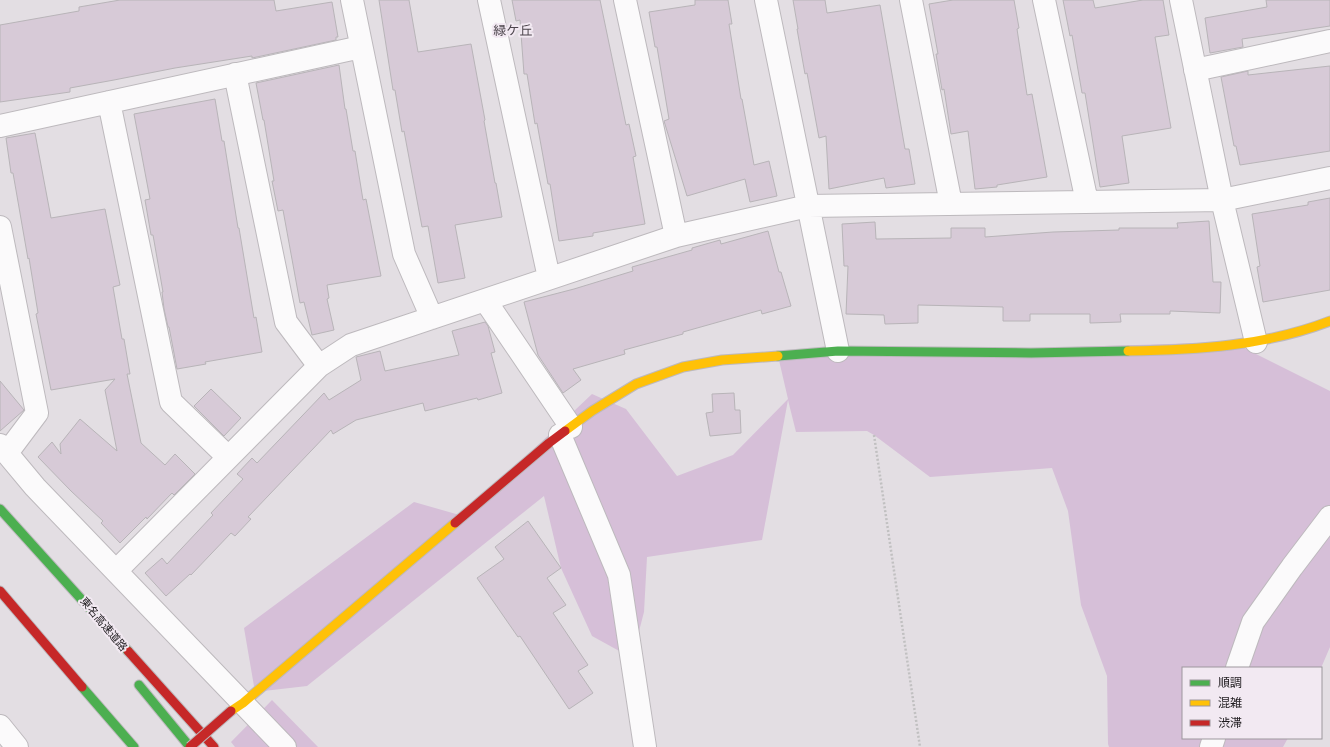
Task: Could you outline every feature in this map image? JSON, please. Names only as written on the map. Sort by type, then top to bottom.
[{"type":"main road","points":[[135,680],[190,747],[543,448],[592,412],[636,384],[683,367],[722,360],[838,351],[1039,353],[1155,351],[1256,342],[1301,331],[1330,321]]},
{"type":"main road","points":[[0,509],[214,747]]},
{"type":"main road","name":"東名高速道路","points":[[0,516],[65,595]]},
{"type":"main road","points":[[0,591],[134,747]]},
{"type":"street","points":[[352,0],[404,254],[432,318]]},
{"type":"street","points":[[489,0],[549,278]]},
{"type":"street","points":[[624,0],[676,236]]},
{"type":"street","points":[[766,0],[838,351]]},
{"type":"street","points":[[911,0],[951,204]]},
{"type":"street","points":[[1044,0],[1087,202]]},
{"type":"street","points":[[1181,0],[1222,200],[1256,342]]},
{"type":"street","points":[[1195,70],[1330,42]]},
{"type":"street","points":[[0,126],[361,47]]},
{"type":"street","points":[[235,74],[286,322],[319,366]]},
{"type":"street","points":[[109,102],[171,402],[228,457]]},
{"type":"street","points":[[116,571],[319,366],[350,345],[676,236],[808,206],[1222,200],[1330,178]]},
{"type":"street","points":[[0,227],[37,413],[4,449],[35,487],[116,571],[237,707],[285,747]]},
{"type":"street","points":[[485,300],[566,431],[619,575],[645,747]]},
{"type":"street","points":[[1237,667],[1253,622],[1330,517]]},
{"type":"street","points":[[0,726],[17,747]]},
{"type":"path","points":[[874,435],[920,747]]},
{"type":"shaded area","points":[[1232,342],[1330,391],[1330,647],[1321,667],[1182,667],[1182,739],[1287,739],[1283,747],[1109,747],[1107,676],[1081,605],[1068,511],[1052,468],[930,477],[867,431],[796,432],[788,400],[762,540],[647,557],[644,612],[632,658],[592,636],[561,568],[544,496],[307,686],[255,692],[244,628],[414,502],[463,516],[592,394],[626,409],[677,476],[733,455],[788,399],[778,356]]},
{"type":"shaded area","points":[[272,700],[318,747],[235,747],[231,742]]},
{"type":"building","points":[[120,0],[274,0],[276,11],[332,2],[338,37],[336,37],[336,40],[252,58],[252,56],[175,68],[70,88],[70,92],[0,102],[0,25],[79,11],[79,7]]},
{"type":"building","points":[[379,0],[409,0],[418,52],[471,44],[502,217],[455,225],[465,278],[438,283],[428,226],[422,227],[404,131],[402,132],[395,90],[393,90]]},
{"type":"building","points":[[512,0],[600,0],[626,125],[629,124],[636,156],[633,157],[645,224],[593,233],[593,236],[559,241],[550,184],[548,184],[537,123],[535,124],[527,74],[524,74],[520,20],[516,21]]},
{"type":"building","points":[[695,0],[728,0],[732,24],[729,24],[741,99],[754,165],[769,161],[777,196],[750,202],[745,179],[687,196],[664,121],[669,119],[657,47],[655,47],[649,12],[695,5]]},
{"type":"building","points":[[793,0],[825,0],[827,13],[880,5],[905,149],[909,149],[915,184],[886,188],[884,178],[829,189],[826,136],[819,138],[807,73],[805,74]]},
{"type":"building","points":[[953,0],[1014,0],[1027,95],[1032,94],[1047,177],[997,185],[997,187],[975,189],[968,131],[951,134],[944,89],[942,90],[936,54],[938,54],[929,4]]},
{"type":"building","points":[[1063,0],[1093,0],[1095,8],[1143,0],[1163,0],[1169,35],[1155,37],[1171,128],[1122,136],[1129,183],[1100,187],[1085,93],[1082,93],[1072,35],[1070,36]]},
{"type":"building","points":[[1266,0],[1330,0],[1330,26],[1242,39],[1243,47],[1210,53],[1205,18],[1267,7]]},
{"type":"building","points":[[339,65],[353,151],[355,151],[363,200],[366,199],[381,276],[327,285],[329,298],[327,299],[334,330],[312,335],[304,302],[300,303],[283,210],[278,211],[272,181],[274,181],[264,120],[256,83]]},
{"type":"building","points":[[1330,66],[1330,151],[1240,165],[1236,146],[1234,146],[1221,77],[1248,71],[1248,75]]},
{"type":"building","points":[[215,99],[222,141],[224,141],[254,318],[256,317],[262,352],[205,362],[206,364],[177,369],[164,309],[163,292],[145,200],[150,199],[134,114]]},
{"type":"building","points":[[35,133],[51,218],[105,209],[120,285],[113,287],[122,339],[124,339],[130,374],[127,374],[141,443],[165,465],[175,454],[195,474],[174,495],[172,493],[147,519],[146,517],[120,543],[101,523],[103,521],[38,457],[52,442],[61,454],[60,444],[80,419],[117,451],[105,390],[115,379],[51,390],[36,314],[38,313],[29,258],[28,259],[13,173],[11,173],[6,138]]},
{"type":"building","points":[[1330,198],[1330,290],[1263,302],[1257,267],[1260,266],[1252,214],[1308,205],[1308,202]]},
{"type":"building","points":[[1209,221],[1213,282],[1221,282],[1220,313],[1170,311],[1170,314],[1120,314],[1121,322],[1090,323],[1090,314],[1030,314],[1030,321],[1003,321],[1003,307],[918,305],[918,323],[885,324],[884,315],[846,314],[848,266],[844,266],[842,224],[875,222],[876,239],[951,238],[951,228],[985,228],[985,237],[1053,232],[1119,230],[1119,228],[1178,228],[1177,223]]},
{"type":"building","points":[[768,231],[779,272],[781,272],[791,306],[762,314],[761,310],[683,332],[683,334],[624,350],[625,354],[573,369],[581,380],[563,393],[538,355],[524,302],[633,271],[632,267],[692,250],[692,248],[720,240],[721,244]]},
{"type":"building","points":[[485,322],[488,326],[495,352],[491,353],[502,393],[478,400],[477,398],[425,411],[423,403],[356,420],[333,434],[331,430],[248,517],[251,519],[235,536],[231,533],[191,575],[190,574],[166,596],[145,573],[162,558],[167,564],[213,515],[211,513],[243,479],[237,474],[252,458],[257,463],[324,393],[329,400],[361,380],[356,357],[380,351],[385,371],[459,355],[452,331]]},
{"type":"building","points":[[0,381],[24,410],[0,431]]},
{"type":"building","points":[[211,389],[241,418],[224,436],[194,406]]},
{"type":"building","points":[[734,393],[735,410],[740,410],[741,433],[710,436],[706,413],[713,412],[712,394]]},
{"type":"building","points":[[528,521],[561,568],[547,578],[566,605],[553,613],[588,665],[578,671],[593,693],[569,709],[520,636],[518,637],[477,578],[504,559],[495,547]]},
{"type":"traffic: fast","points":[[778,356],[838,351],[1031,353],[1128,351]]},
{"type":"traffic: fast","points":[[0,509],[128,651]]},
{"type":"traffic: fast","points":[[139,685],[190,747]]},
{"type":"traffic: fast","points":[[82,687],[134,747]]},
{"type":"traffic: slow","points":[[1128,351],[1205,348],[1230,345],[1281,336],[1330,321]]},
{"type":"traffic: slow","points":[[565,431],[592,411],[636,384],[683,367],[722,360],[778,356]]},
{"type":"traffic: slow","points":[[231,711],[243,703],[455,523]]},
{"type":"traffic: jam","points":[[455,523],[565,431]]},
{"type":"traffic: jam","points":[[0,591],[82,687]]},
{"type":"traffic: jam","points":[[128,651],[214,747]]},
{"type":"traffic: jam","points":[[190,747],[231,711]]},
{"type":"district","name":"緑ケ丘","points":[[513,30]]}]
